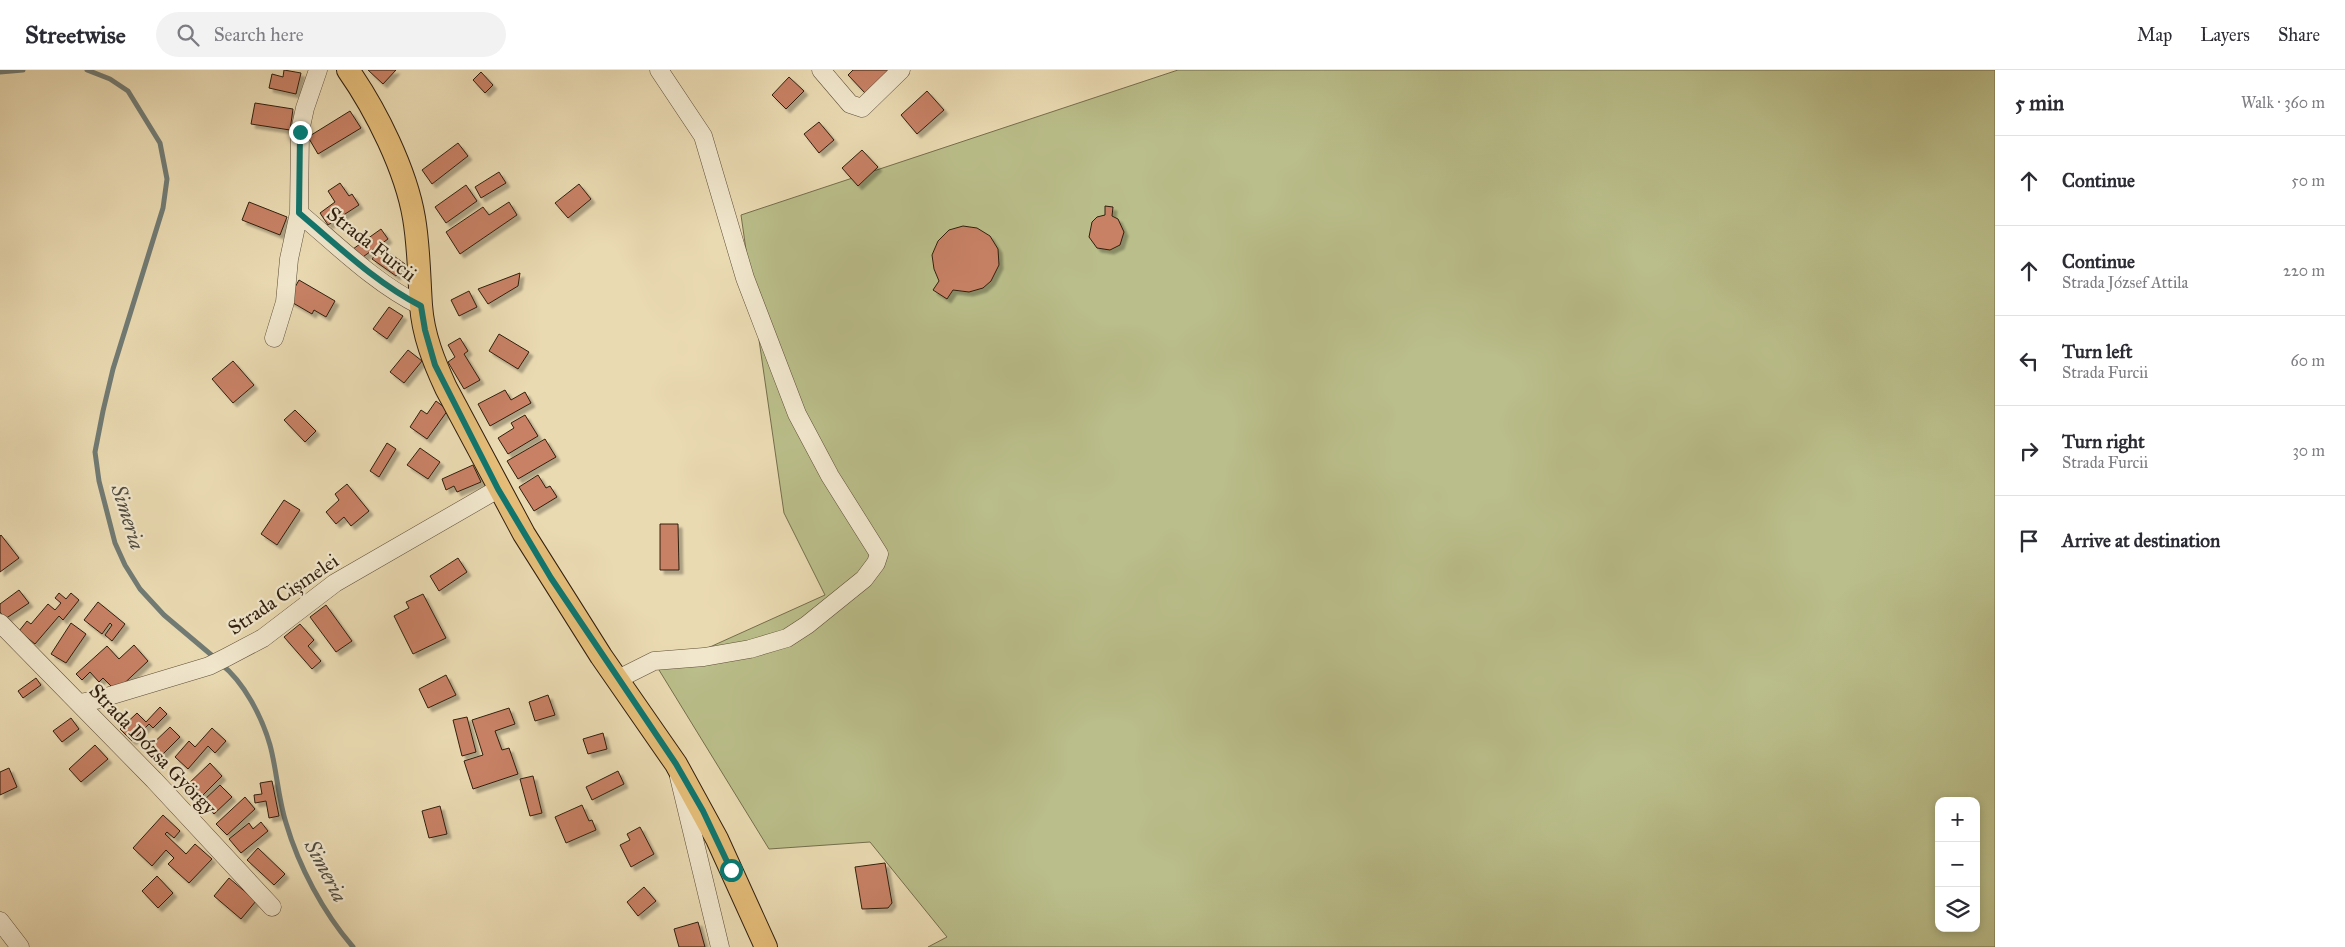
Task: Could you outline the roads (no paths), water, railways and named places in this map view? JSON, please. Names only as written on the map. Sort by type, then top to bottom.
[{"type":"main road","points":[[348,70],[362,90],[378,120],[407,188],[417,241],[421,306],[425,330],[435,365],[498,489],[551,578],[676,764],[717,839],[766,947]]},
{"type":"street","name":"Strada Furcii","points":[[274,338],[284,302],[289,258],[299,213],[300,132],[305,108],[318,70]]},
{"type":"street","points":[[618,679],[654,661],[704,657],[750,649],[787,638],[807,625],[864,579],[876,563],[879,554],[830,476],[797,414],[744,278],[703,136],[659,70]]},
{"type":"street","points":[[821,70],[850,104],[862,108],[901,70]]},
{"type":"street","name":"Strada Furcii","points":[[299,213],[404,298],[421,306]]},
{"type":"street","name":"Strada Cișmelei","points":[[79,703],[96,700],[209,666],[227,658],[263,638],[334,583],[498,489]]},
{"type":"street","name":"Strada Dózsa György","points":[[0,623],[154,780],[272,907]]},
{"type":"street","points":[[676,764],[692,840],[720,947]]},
{"type":"street","points":[[0,921],[20,947]]},
{"type":"waterway","name":"Simeria","points":[[0,72],[23,70]]},
{"type":"waterway","name":"Simeria","points":[[87,70],[110,79],[128,91],[160,143],[167,179],[163,208],[113,369],[103,411],[95,452],[99,481],[115,543],[125,565],[140,589],[164,615],[215,658]]},
{"type":"waterway","name":"Simeria","points":[[221,664],[245,690],[257,712],[270,745],[283,814],[291,840],[322,904],[353,947]]}]
